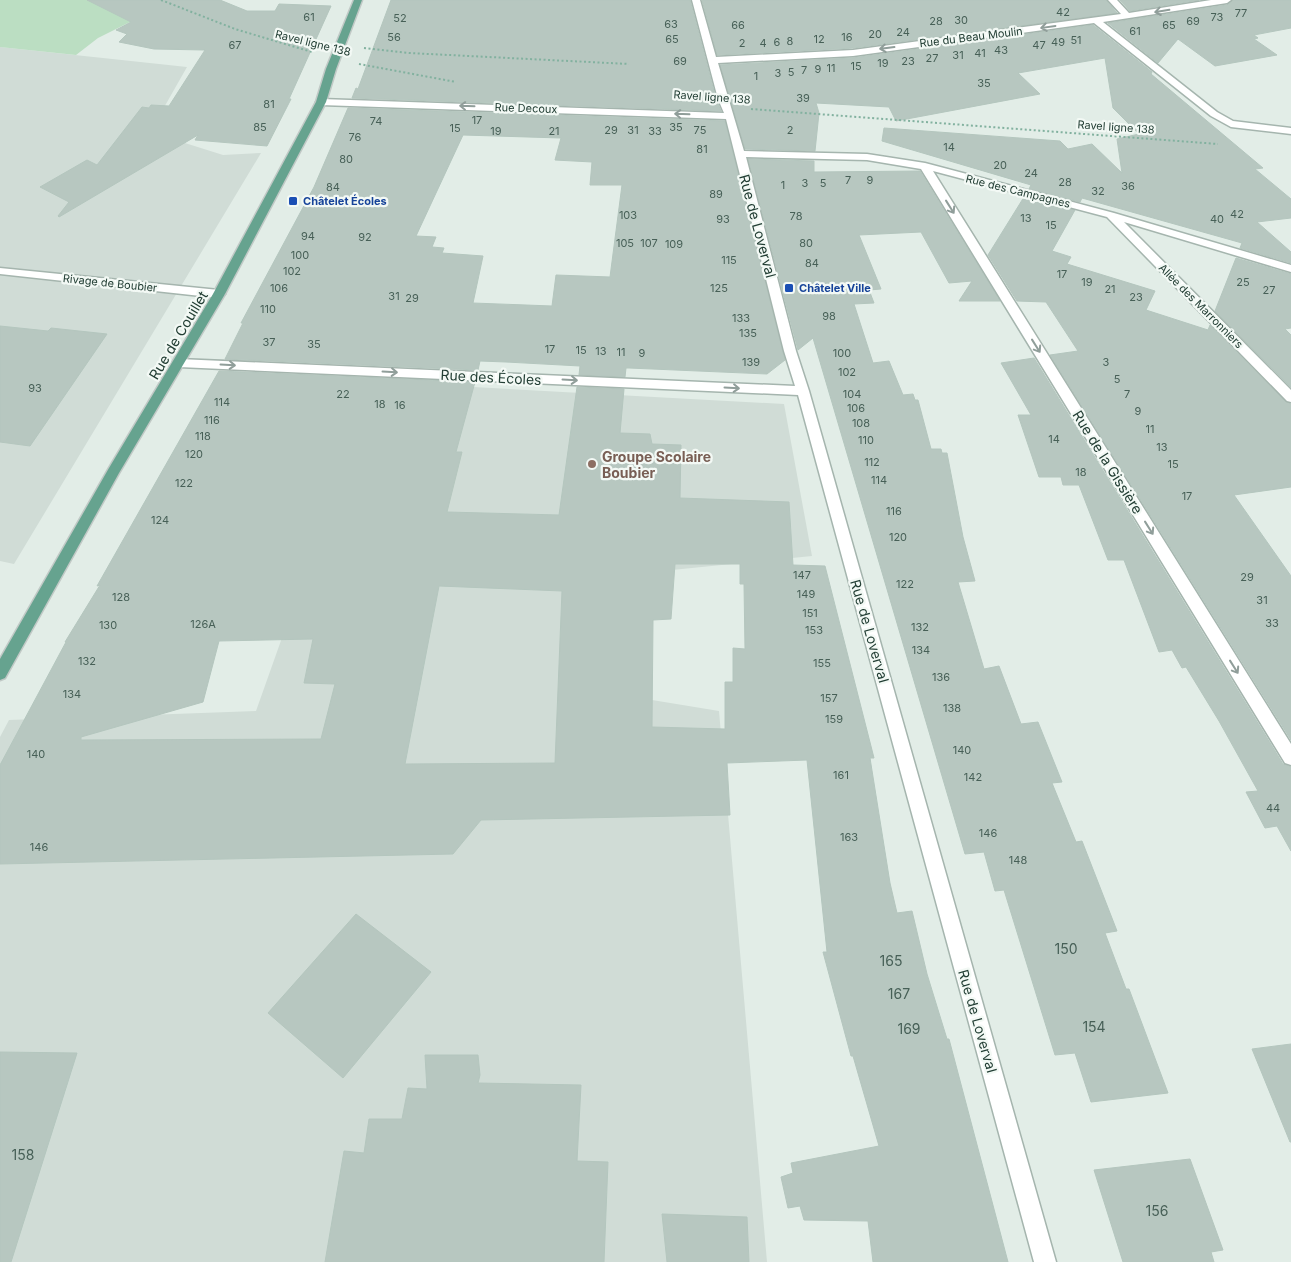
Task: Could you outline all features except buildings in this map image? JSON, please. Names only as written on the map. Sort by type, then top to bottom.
[{"type":"main road","name":"Rue de Couillet","points":[[0,673],[114,471],[220,294],[321,102],[358,0]]},
{"type":"street","name":"Rue de Loverval","points":[[696,0],[729,112],[790,351],[804,391],[1045,1262]]},
{"type":"street","points":[[1112,0],[1127,16]]},
{"type":"street","name":"Rue du Beau Moulin","points":[[713,60],[853,53],[1096,21],[1227,0]]},
{"type":"street","points":[[1096,21],[1214,114],[1231,124],[1291,131]]},
{"type":"street","name":"Rue Decoux","points":[[321,102],[729,112]]},
{"type":"street","name":"Rue des Campagnes","points":[[739,154],[867,157],[925,166],[1110,215],[1291,268]]},
{"type":"street","name":"Rue de la Gissière","points":[[925,166],[1291,758]]},
{"type":"street","name":"Allée des Marronniers","points":[[1110,215],[1291,398]]},
{"type":"street","name":"Rivage de Boubier","points":[[0,272],[220,294]]},
{"type":"street","name":"Rue des Écoles","points":[[179,363],[804,391]]},
{"type":"path","name":"Ravel ligne 138","points":[[161,0],[225,26],[273,42],[373,67],[459,82]]},
{"type":"path","points":[[341,45],[409,53],[630,64]]},
{"type":"path","name":"Ravel ligne 138","points":[[729,112],[1227,144]]},
{"type":"shaded area","points":[[0,47],[187,67],[150,132],[223,155],[261,153],[14,564],[0,561]]},
{"type":"shaded area","points":[[418,384],[784,404],[812,556],[652,572],[652,700],[719,711],[767,1262],[0,1262],[0,737],[9,720],[256,711],[333,494]]},
{"type":"green space","points":[[0,0],[148,0],[138,18],[98,38],[76,55],[0,47]]},
{"type":"place","name":"Châtelet Écoles","points":[[293,201]]},
{"type":"place","name":"Châtelet Ville","points":[[789,288]]},
{"type":"place","name":"Groupe Scolaire Boubier","points":[[592,464]]}]
